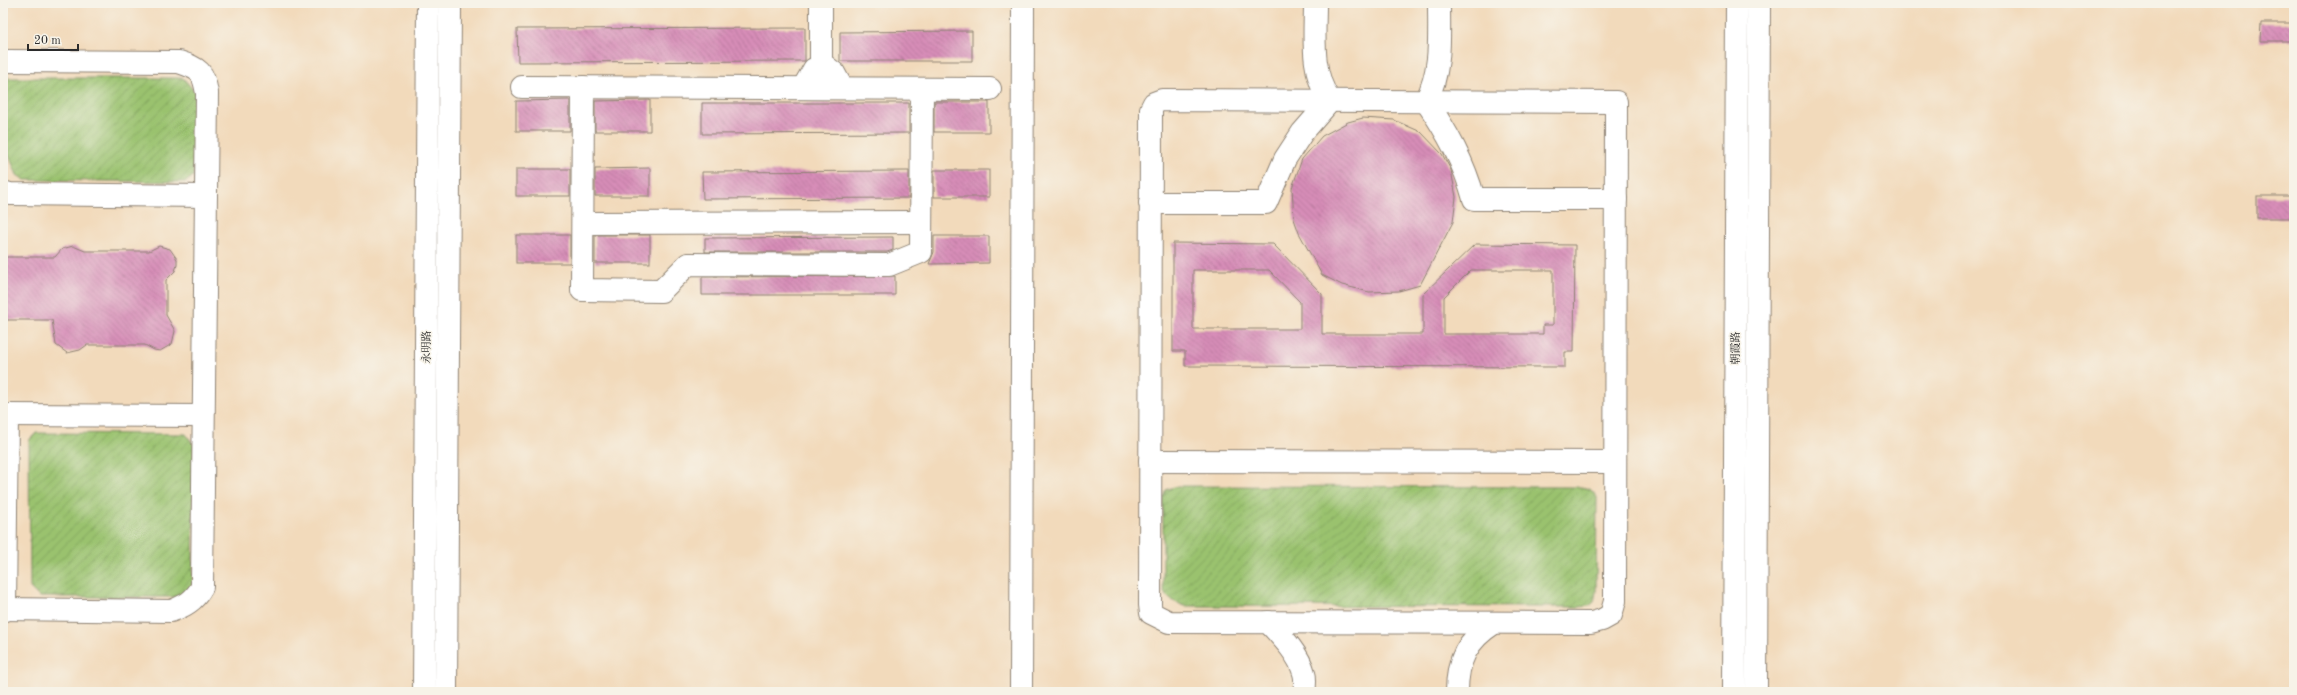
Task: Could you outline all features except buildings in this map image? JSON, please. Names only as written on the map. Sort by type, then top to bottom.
[{"type":"street","name":"永明路","points":[[424,692],[428,3]]},
{"type":"street","name":"永明路","points":[[446,692],[450,3]]},
{"type":"street","points":[[821,3],[821,66]]},
{"type":"street","points":[[1021,692],[1023,3]]},
{"type":"street","points":[[1315,3],[1315,63],[1318,80],[1330,101]]},
{"type":"street","points":[[1426,101],[1435,79],[1439,58],[1439,3]]},
{"type":"street","name":"朝霞路","points":[[1734,692],[1737,3]]},
{"type":"street","name":"朝霞路","points":[[1756,692],[1759,3]]},
{"type":"street","points":[[3,61],[179,62],[196,68],[204,76],[207,93],[202,587],[196,598],[185,606],[171,611],[4,610],[5,415],[203,416]]},
{"type":"street","points":[[803,88],[810,74],[821,66],[830,68],[842,88]]},
{"type":"street","points":[[522,87],[990,89]]},
{"type":"street","points":[[583,87],[582,290],[661,291],[688,264],[889,265],[921,252],[922,89]]},
{"type":"street","points":[[1162,100],[1426,101],[1616,102],[1614,601],[1611,615],[1602,620],[1591,623],[1169,622],[1151,613],[1150,203],[1151,109],[1154,103],[1162,100]]},
{"type":"street","points":[[1150,203],[1266,203],[1286,159],[1302,133],[1330,101]]},
{"type":"street","points":[[1426,101],[1449,136],[1468,177],[1474,199],[1616,199]]},
{"type":"street","points":[[3,192],[10,194],[206,196]]},
{"type":"street","points":[[583,223],[921,222]]},
{"type":"street","points":[[1150,461],[1615,462]]},
{"type":"street","points":[[1268,622],[1284,639],[1302,668],[1304,674],[1304,692]]},
{"type":"street","points":[[1457,692],[1457,671],[1464,655],[1481,631],[1494,623]]},
{"type":"green space","points":[[3,78],[183,78],[196,93],[193,176],[186,182],[25,180],[17,175],[3,141]]},
{"type":"green space","points":[[36,433],[186,434],[194,445],[193,584],[179,597],[39,597],[30,588],[29,440]]},
{"type":"green space","points":[[1177,486],[1581,487],[1590,489],[1597,497],[1596,592],[1594,602],[1589,606],[1579,607],[1185,606],[1174,602],[1169,598],[1164,592],[1163,588],[1163,498],[1166,490]]}]
